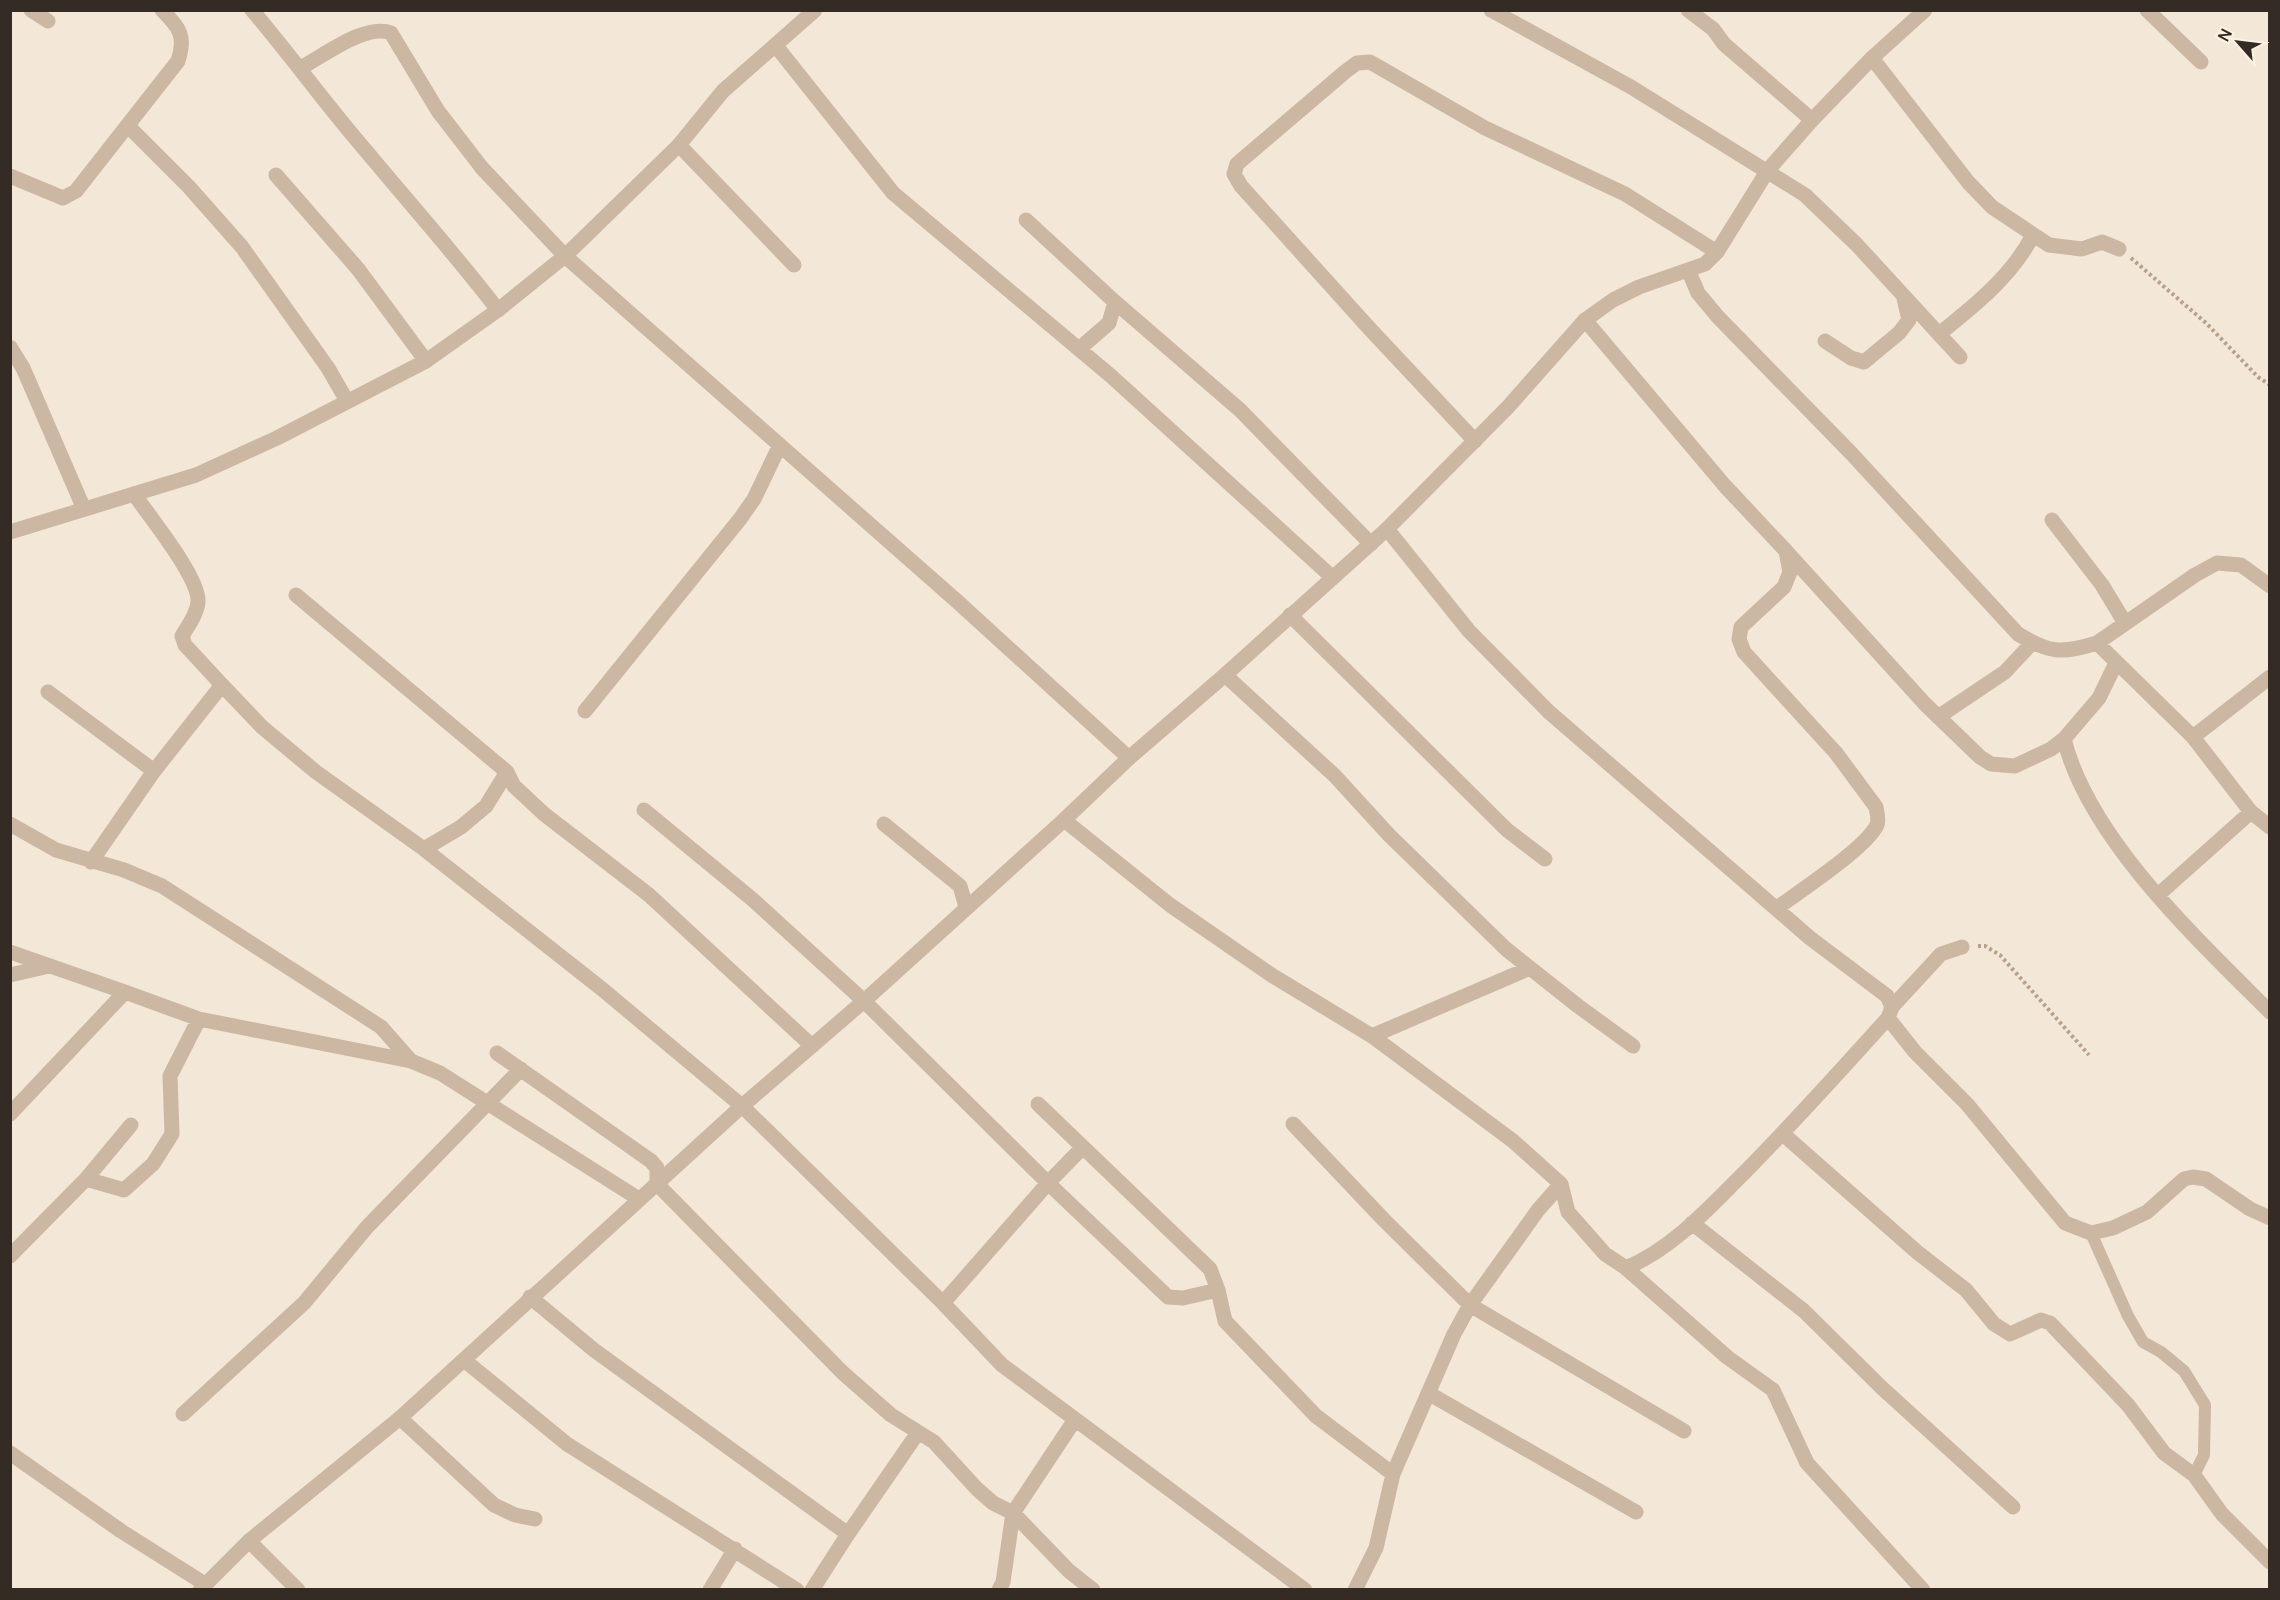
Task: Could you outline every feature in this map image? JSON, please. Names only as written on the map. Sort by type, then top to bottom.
[{"type":"street","points":[[31,10],[48,21]]},
{"type":"street","points":[[10,176],[63,198],[76,191],[178,61],[183,47],[182,36],[162,10]]},
{"type":"street","points":[[252,10],[302,68],[366,151],[452,249],[498,310]]},
{"type":"street","points":[[10,532],[196,475],[426,361],[498,310],[565,256],[679,145],[723,91],[815,10]]},
{"type":"street","points":[[1491,10],[1554,43],[1768,170],[1805,195],[1960,357]]},
{"type":"street","points":[[1688,10],[1713,28],[1724,44],[1812,120]]},
{"type":"street","points":[[10,1453],[202,1587],[249,1541],[400,1418],[742,1106],[864,1001],[1129,758],[1226,675],[1371,544],[1475,441],[1585,320],[1613,300],[1639,287],[1689,272],[1705,264],[1717,252],[1768,170],[1872,58],[1926,10]]},
{"type":"street","points":[[2147,10],[2201,62]]},
{"type":"street","points":[[302,68],[335,50],[357,34],[385,30],[392,33],[438,111],[476,161],[565,256],[958,603],[1129,758]]},
{"type":"street","points":[[776,46],[893,193],[1079,349],[1332,578]]},
{"type":"street","points":[[1872,58],[1968,182],[1992,207],[2049,245],[2082,249],[2102,242],[2119,249]]},
{"type":"street","points":[[1475,441],[1354,312],[1241,186],[1234,174],[1237,165],[1346,71],[1357,63],[1370,62],[1485,128],[1625,194],[1717,252]]},
{"type":"street","points":[[128,126],[189,187],[242,247],[328,368],[347,401]]},
{"type":"street","points":[[679,145],[794,265]]},
{"type":"street","points":[[276,175],[358,269],[426,361]]},
{"type":"street","points":[[1026,220],[1115,302],[1240,410],[1371,544]]},
{"type":"street","points":[[1939,334],[1978,302],[2022,257],[2033,235]]},
{"type":"street","points":[[1689,272],[1698,293],[1718,317],[1850,452],[2018,634],[2042,649],[2069,652],[2097,643],[2195,575],[2217,564],[2241,565],[2270,586]]},
{"type":"street","points":[[1825,341],[1851,358],[1864,362],[1899,333],[1909,320],[1903,295]]},
{"type":"street","points":[[1079,349],[1109,323],[1115,302]]},
{"type":"street","points":[[1585,320],[1725,486],[1938,717],[1980,757],[1991,764],[2016,766],[2064,740],[2099,698],[2116,663]]},
{"type":"street","points":[[10,347],[23,368],[84,509]]},
{"type":"street","points":[[585,711],[740,519],[754,499],[779,447]]},
{"type":"street","points":[[134,494],[173,548],[196,590],[198,602],[195,612],[182,636],[185,645],[262,727],[316,772],[424,849],[611,996],[742,1106],[943,1303],[1002,1365],[1305,1590]]},
{"type":"street","points":[[2052,520],[2102,585],[2125,622]]},
{"type":"street","points":[[1387,529],[1470,631],[1549,712],[1810,938],[1887,996],[1890,1012],[1915,1052],[1967,1104],[2065,1223],[2091,1233],[2113,1228],[2147,1212],[2184,1179],[2193,1177],[2206,1179],[2250,1209],[2270,1218]]},
{"type":"street","points":[[1778,908],[1851,853],[1876,826],[1878,817],[1876,807],[1836,753],[1744,652],[1738,639],[1741,627],[1784,587],[1790,572],[1786,551]]},
{"type":"street","points":[[296,595],[507,772],[514,786],[544,814],[649,896],[812,1046]]},
{"type":"street","points":[[1290,615],[1507,830],[1545,859]]},
{"type":"street","points":[[1938,717],[2005,672],[2032,643]]},
{"type":"street","points":[[2097,643],[2193,737],[2251,812],[2269,825]]},
{"type":"street","points":[[1226,675],[1335,776],[1389,835],[1458,903],[1530,968],[1633,1046]]},
{"type":"street","points":[[2193,737],[2270,677]]},
{"type":"street","points":[[91,862],[154,771],[222,685]]},
{"type":"street","points":[[48,692],[154,771]]},
{"type":"street","points":[[2064,740],[2081,789],[2134,866],[2158,895],[2270,1012]]},
{"type":"street","points":[[424,849],[461,827],[486,806],[507,772]]},
{"type":"street","points":[[644,810],[752,898],[864,1001],[1048,1183],[1168,1297],[1182,1298],[1218,1290]]},
{"type":"street","points":[[2158,895],[2251,812]]},
{"type":"street","points":[[1064,820],[1170,905],[1273,976],[1372,1036],[1513,1140],[1561,1184],[1568,1212],[1605,1254],[1626,1268],[1727,1357],[1773,1390],[1807,1463],[1923,1590]]},
{"type":"street","points":[[10,824],[56,850],[124,870],[162,885],[381,1027],[411,1061]]},
{"type":"street","points":[[884,824],[960,886],[966,907]]},
{"type":"street","points":[[1626,1268],[1648,1258],[1692,1223],[1783,1134],[1941,954],[1962,947]]},
{"type":"street","points":[[10,952],[199,1019],[411,1061],[440,1073],[490,1102],[639,1199]]},
{"type":"street","points":[[10,975],[50,966]]},
{"type":"street","points":[[1372,1036],[1530,968]]},
{"type":"street","points":[[10,1114],[125,992]]},
{"type":"street","points":[[86,1179],[124,1190],[153,1164],[172,1134],[170,1076],[199,1019]]},
{"type":"street","points":[[497,1053],[651,1161],[657,1168],[657,1184],[843,1373],[917,1434],[934,1442],[993,1503],[1012,1513],[1069,1571],[1092,1590]]},
{"type":"street","points":[[183,1414],[304,1303],[367,1227],[521,1069]]},
{"type":"street","points":[[1038,1104],[1210,1269],[1218,1290],[1225,1321],[1272,1373],[1316,1416],[1393,1474]]},
{"type":"street","points":[[1293,1124],[1384,1220],[1470,1305],[1684,1431]]},
{"type":"street","points":[[10,1256],[86,1179],[131,1125]]},
{"type":"street","points":[[1783,1134],[1917,1252],[1966,1290],[1994,1324],[2010,1334],[2041,1320],[2050,1323],[2128,1405],[2164,1453],[2194,1476],[2222,1514],[2270,1562]]},
{"type":"street","points":[[943,1303],[1048,1183],[1083,1148]]},
{"type":"street","points":[[1354,1590],[1376,1548],[1393,1474],[1470,1305],[1538,1210],[1561,1184]]},
{"type":"street","points":[[1692,1223],[1804,1311],[1890,1396],[2013,1507]]},
{"type":"street","points":[[530,1297],[594,1350],[848,1534]]},
{"type":"street","points":[[464,1360],[567,1444],[797,1590]]},
{"type":"street","points":[[1428,1393],[1636,1512]]},
{"type":"street","points":[[400,1418],[494,1504],[515,1515],[535,1519]]},
{"type":"street","points":[[999,1590],[1003,1582],[1012,1513],[1074,1420]]},
{"type":"street","points":[[812,1590],[917,1434]]},
{"type":"street","points":[[249,1541],[298,1590]]},
{"type":"street","points":[[710,1590],[735,1549]]},
{"type":"lane","points":[[2091,1233],[2128,1316],[2143,1342],[2161,1352],[2184,1371],[2205,1405],[2204,1455],[2194,1476]]},
{"type":"path","points":[[2119,249],[2206,323],[2258,377],[2270,385]]},
{"type":"path","points":[[1962,947],[1985,946],[2000,956],[2089,1055]]}]
